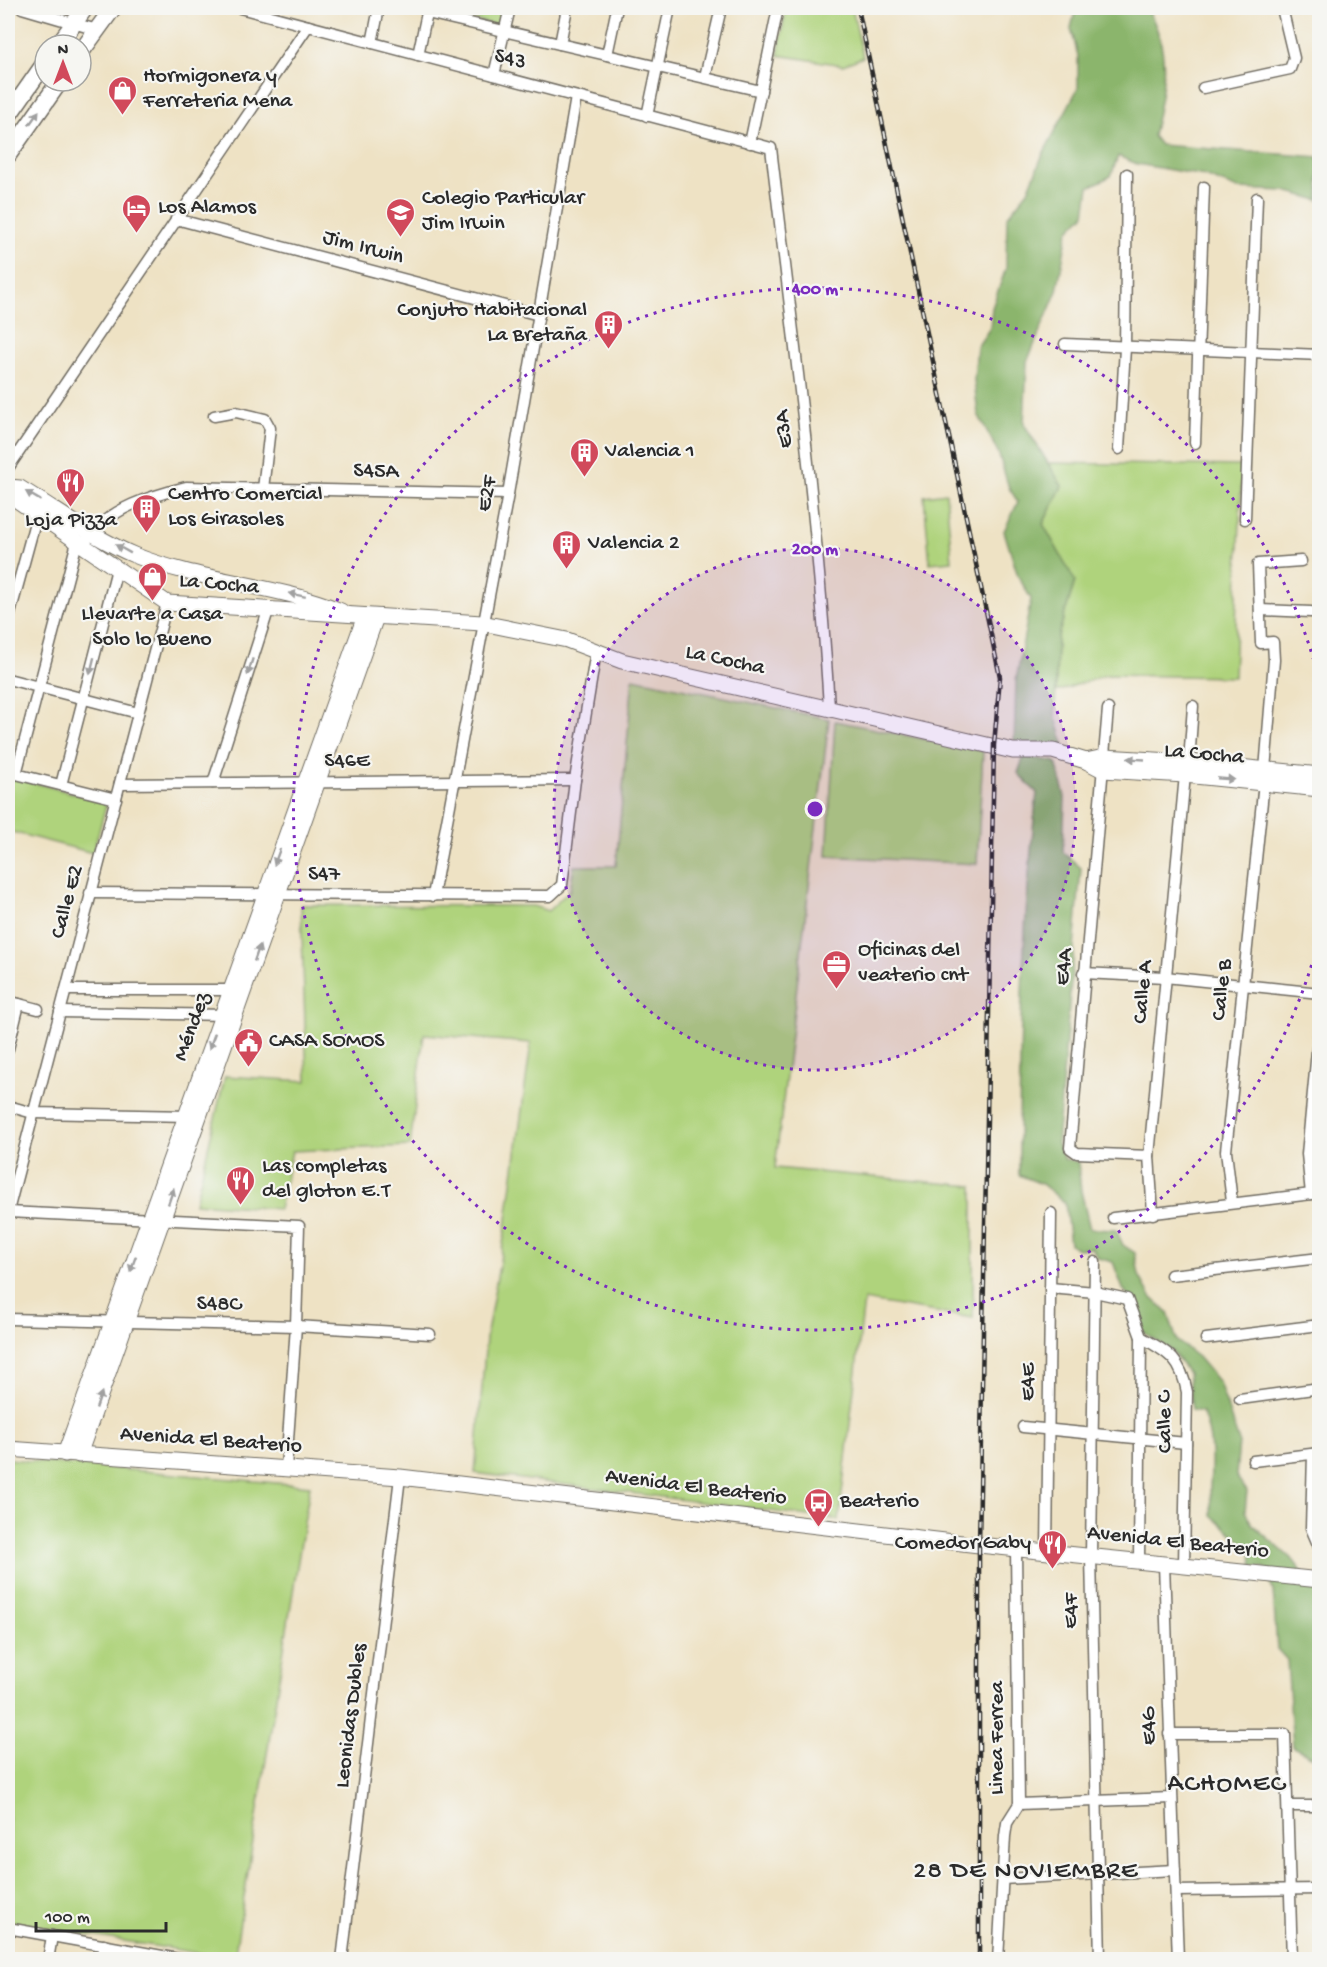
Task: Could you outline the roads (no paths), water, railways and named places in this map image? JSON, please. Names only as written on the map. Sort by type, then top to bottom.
[{"type":"main road","points":[[66,33],[85,8]]},
{"type":"main road","points":[[93,36],[113,8]]},
{"type":"main road","points":[[8,116],[33,80]]},
{"type":"main road","points":[[8,155],[52,93]]},
{"type":"street","points":[[22,8],[97,30]]},
{"type":"street","name":"S43","points":[[240,8],[771,148]]},
{"type":"street","points":[[372,44],[379,8]]},
{"type":"street","points":[[494,75],[510,8]]},
{"type":"street","points":[[560,44],[567,8]]},
{"type":"street","points":[[608,55],[617,8]]},
{"type":"street","points":[[647,116],[670,8]]},
{"type":"street","points":[[705,77],[721,8]]},
{"type":"street","points":[[750,143],[778,8]]},
{"type":"street","points":[[1203,88],[1290,69],[1294,58],[1282,8]]},
{"type":"street","points":[[418,56],[427,10],[505,31],[760,91]]},
{"type":"street","points":[[8,468],[308,26]]},
{"type":"street","name":"E2F","points":[[433,896],[482,623],[508,494],[576,97]]},
{"type":"street","name":"E3A","points":[[771,148],[810,470],[822,594],[829,707]]},
{"type":"street","points":[[1119,449],[1125,348],[1127,174]]},
{"type":"street","points":[[1195,443],[1204,187]]},
{"type":"street","points":[[1245,519],[1257,198]]},
{"type":"street","name":"Jim Irwin","points":[[176,219],[539,315]]},
{"type":"street","points":[[1065,344],[1320,355]]},
{"type":"street","points":[[214,416],[236,412],[265,419],[270,428],[262,489]]},
{"type":"street","name":"La Cocha","points":[[8,487],[20,488],[134,555],[196,574],[309,598],[364,616]]},
{"type":"street","name":"S45A","points":[[80,544],[126,507],[156,495],[186,487],[508,494]]},
{"type":"street","name":"La Cocha","points":[[8,494],[167,603],[482,623],[567,640],[622,661],[1022,751],[1039,749],[1104,764],[1187,768],[1265,776],[1320,775]]},
{"type":"street","points":[[8,621],[13,579],[37,514]]},
{"type":"street","points":[[80,544],[12,773],[116,799]]},
{"type":"street","points":[[1301,561],[1258,564],[1260,610],[1311,612]]},
{"type":"street","points":[[61,785],[117,569]]},
{"type":"street","name":"Calle E2","points":[[8,1212],[167,603]]},
{"type":"street","name":"Calle B","points":[[1232,1202],[1226,1151],[1265,776],[1274,660],[1273,642],[1261,643],[1260,610]]},
{"type":"street","points":[[213,783],[268,611]]},
{"type":"street","name":"Méndez","points":[[72,1454],[311,782],[364,616]]},
{"type":"street","points":[[575,780],[596,651]]},
{"type":"street","points":[[8,679],[138,714]]},
{"type":"street","name":"Calle A","points":[[1153,1214],[1149,1156],[1193,706]]},
{"type":"street","name":"E4A","points":[[1108,709],[1083,973],[1070,1148],[1077,1153],[1149,1156]]},
{"type":"street","name":"La Cocha","points":[[1265,776],[1320,789]]},
{"type":"street","name":"S46E","points":[[120,784],[575,780]]},
{"type":"street","name":"S47","points":[[90,893],[550,896],[556,893],[562,885],[575,780]]},
{"type":"street","points":[[1083,973],[1165,977],[1320,993]]},
{"type":"street","points":[[66,990],[237,990]]},
{"type":"street","points":[[8,1001],[38,1009]]},
{"type":"street","points":[[8,1049],[19,1004]]},
{"type":"street","points":[[60,1012],[228,1015]]},
{"type":"street","points":[[1113,1218],[1232,1202],[1316,1194],[1307,1154],[1320,1020]]},
{"type":"street","points":[[8,1106],[33,1113],[192,1116]]},
{"type":"street","points":[[8,1212],[299,1226],[296,1326],[286,1468]]},
{"type":"street","name":"E4E","points":[[1047,1552],[1051,1213]]},
{"type":"street","points":[[1171,1275],[1320,1258]]},
{"type":"street","name":"E4F","points":[[1095,1262],[1091,1556],[1100,1874],[1100,1959]]},
{"type":"street","points":[[1050,1288],[1095,1292],[1127,1299],[1141,1337],[1139,1561]]},
{"type":"street","name":"S48C","points":[[8,1319],[296,1326],[430,1334]]},
{"type":"street","points":[[1206,1339],[1320,1325]]},
{"type":"street","name":"Calle C","points":[[1141,1337],[1169,1353],[1184,1374],[1187,1392],[1185,1566]]},
{"type":"street","points":[[1240,1398],[1320,1388]]},
{"type":"street","points":[[1023,1428],[1186,1443]]},
{"type":"street","name":"Avenida El Beaterio","points":[[8,1449],[400,1477],[1016,1549],[1314,1580]]},
{"type":"street","points":[[1253,1461],[1316,1454],[1311,1528],[1320,1549]]},
{"type":"street","name":"Leonidas Dubles","points":[[342,1959],[400,1477]]},
{"type":"street","name":"Linea Ferrea","points":[[998,1959],[1007,1823],[1019,1804],[1016,1549]]},
{"type":"street","name":"E4G","points":[[1164,1564],[1178,1959]]},
{"type":"street","points":[[1169,1734],[1286,1734],[1292,1959]]},
{"type":"street","points":[[1019,1804],[1171,1798]]},
{"type":"street","points":[[1288,1806],[1320,1806]]},
{"type":"street","points":[[1002,1879],[1175,1870]]},
{"type":"street","points":[[1176,1891],[1320,1889]]},
{"type":"street","points":[[8,1928],[156,1957],[184,1959]]},
{"type":"street","points":[[48,1959],[52,1936]]},
{"type":"street","points":[[101,1959],[104,1946]]},
{"type":"railway","points":[[858,8],[1000,677],[994,745],[979,1545],[979,1960]]},
{"type":"place","name":"Hormigonera y Ferreteria Mena","points":[[122,116]]},
{"type":"place","name":"Los Alamos","points":[[137,234]]},
{"type":"place","name":"Colegio Particular Jim Irwin","points":[[401,238]]},
{"type":"place","name":"Conjuto Habitacional La Bretaña","points":[[608,350]]},
{"type":"place","name":"Valencia 1","points":[[584,478]]},
{"type":"place","name":"Loja Pizza","points":[[71,508]]},
{"type":"place","name":"Centro Comercial Los Girasoles","points":[[147,534]]},
{"type":"place","name":"Valencia 2","points":[[567,570]]},
{"type":"place","name":"Llevarte a Casa Solo lo Bueno","points":[[152,602]]},
{"type":"place","name":"Oficinas del veaterio cnt","points":[[837,990]]},
{"type":"place","name":"CASA SOMOS","points":[[248,1068]]},
{"type":"place","name":"Las completas del gloton E.T","points":[[241,1206]]},
{"type":"place","name":"Beaterio","points":[[819,1528]]},
{"type":"place","name":"Comedor Gaby","points":[[1052,1570]]},
{"type":"district","name":"ACHOMEC","points":[[1227,1785]]},
{"type":"district","name":"28 DE NOVIEMBRE","points":[[1026,1872]]}]
